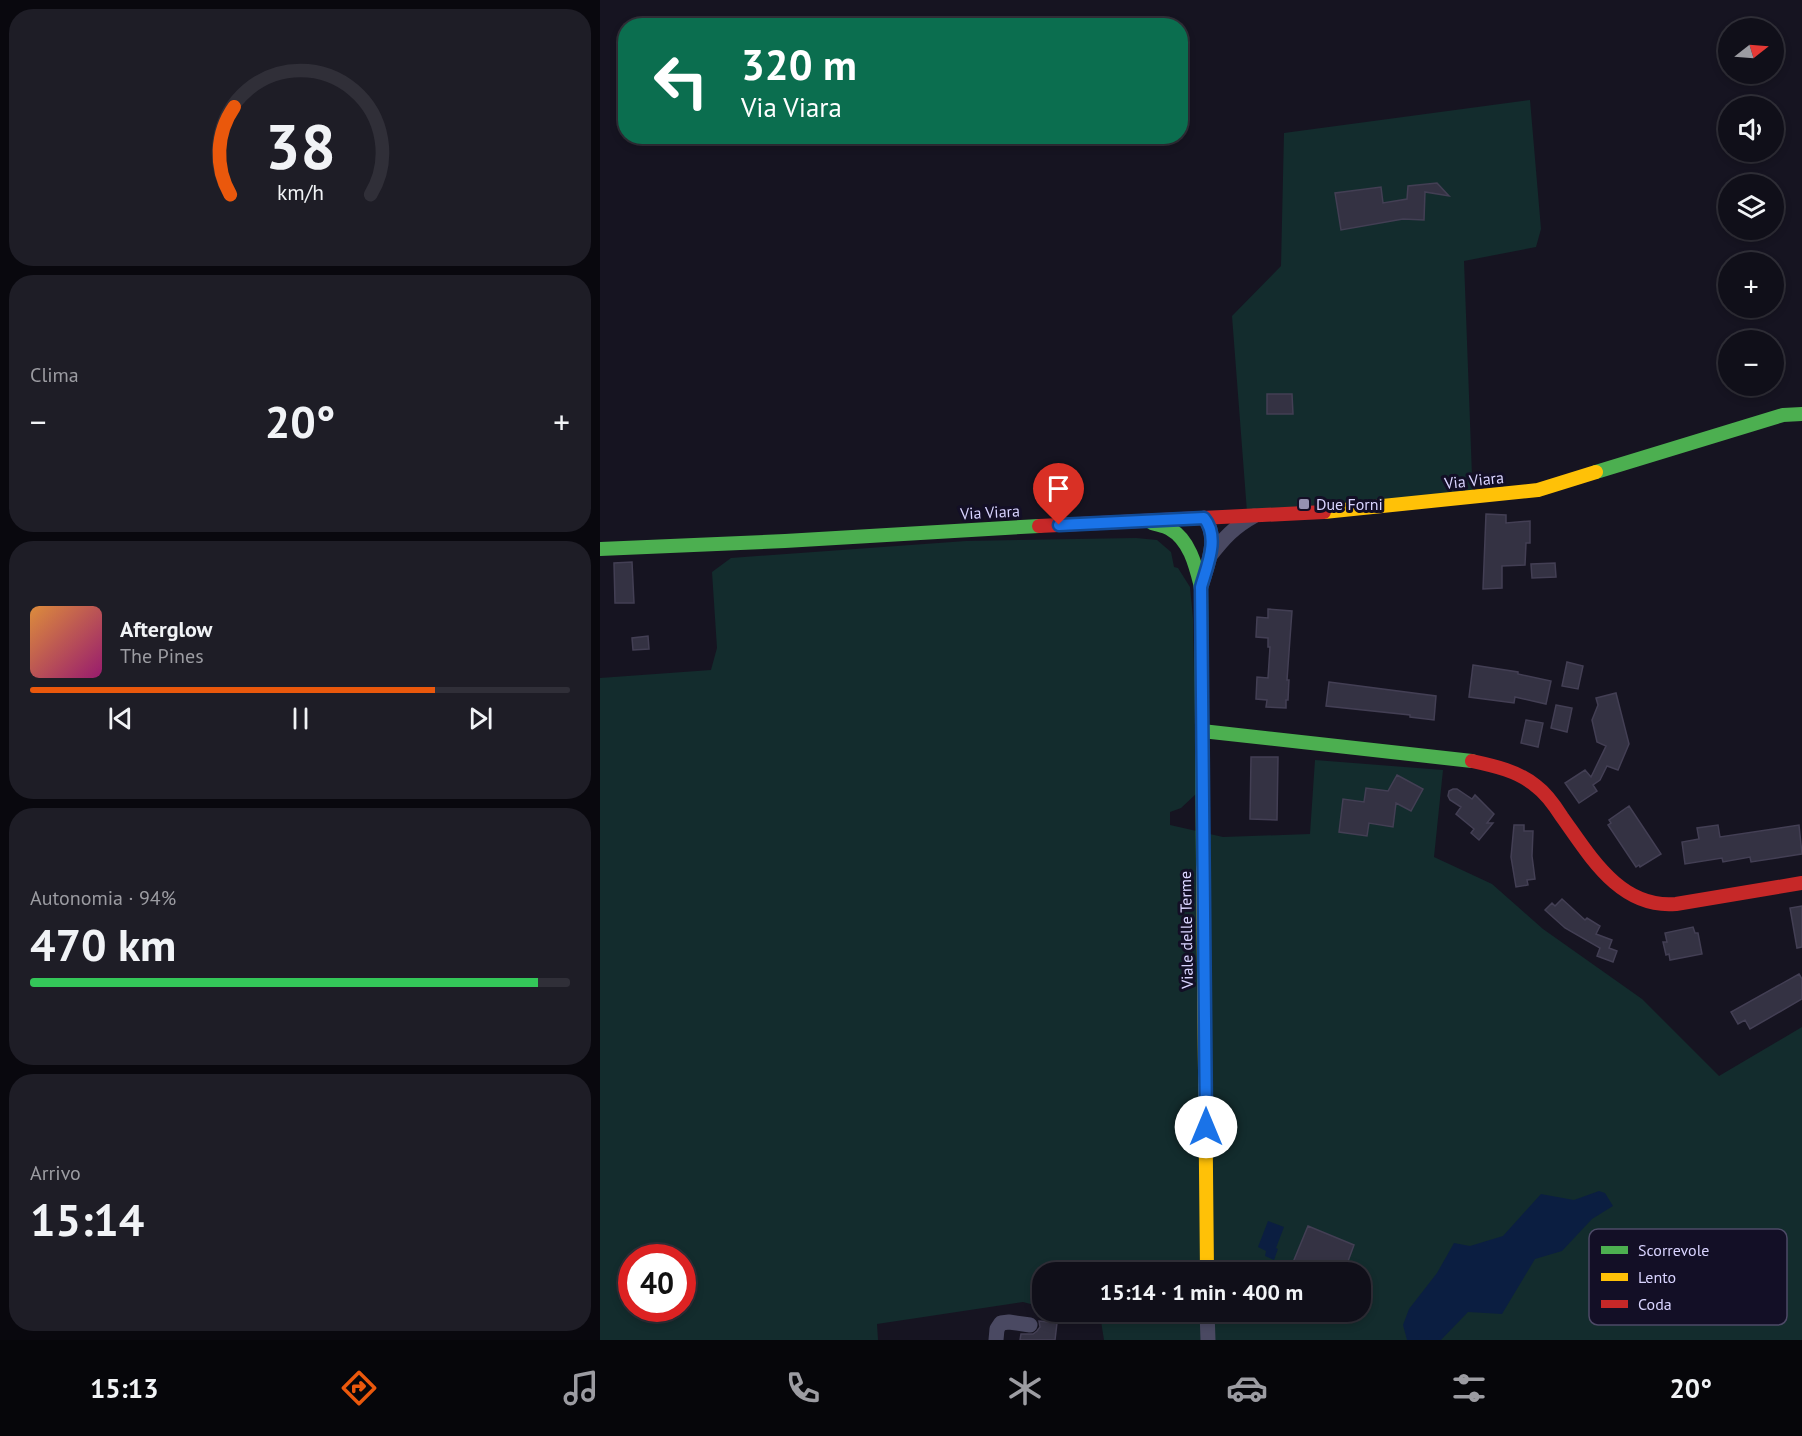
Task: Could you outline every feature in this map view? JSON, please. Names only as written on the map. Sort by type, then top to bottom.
[{"type":"street","name":"Via Viara","points":[[600,549],[1309,514],[1538,490],[1783,415],[1802,414]]},
{"type":"street","name":"Viale delle Terme","points":[[1210,556],[1225,537],[1241,523],[1254,516]]},
{"type":"street","name":"Viale delle Terme","points":[[1200,518],[1209,524],[1211,533],[1210,556],[1201,587]]},
{"type":"street","points":[[1185,544],[1200,518]]},
{"type":"street","name":"Viale delle Terme","points":[[1146,521],[1172,530],[1185,544],[1195,563],[1201,587],[1207,1262]]},
{"type":"street","points":[[1202,731],[1497,766],[1521,776],[1542,791],[1601,870],[1631,896],[1644,901],[1663,905],[1688,903],[1802,883]]},
{"type":"street","points":[[1207,1322],[1208,1340]]},
{"type":"street","points":[[996,1340],[997,1329],[1001,1323],[1030,1325]]},
{"type":"green space","points":[[1530,100],[1541,229],[1536,247],[1464,261],[1473,503],[1247,512],[1232,316],[1281,266],[1284,133]]},
{"type":"green space","points":[[1136,538],[1157,540],[1171,552],[1174,567],[1178,568],[1190,587],[1193,618],[1196,794],[1181,808],[1170,812],[1170,825],[1223,837],[1310,834],[1315,760],[1443,770],[1434,857],[1492,884],[1543,929],[1642,999],[1719,1076],[1802,1027],[1802,1340],[1104,1340],[1101,1322],[1371,1322],[1371,1262],[1032,1262],[1032,1304],[1023,1302],[877,1324],[878,1340],[600,1340],[600,678],[711,670],[717,648],[712,572],[731,558],[966,541]]},
{"type":"water","points":[[1599,1191],[1605,1193],[1613,1206],[1592,1219],[1562,1251],[1535,1259],[1502,1314],[1468,1312],[1441,1340],[1407,1340],[1403,1325],[1409,1309],[1437,1273],[1454,1243],[1470,1246],[1503,1236],[1541,1194],[1574,1200]]},
{"type":"water","points":[[1268,1221],[1284,1227],[1274,1260],[1265,1256],[1266,1251],[1258,1247]]},
{"type":"building","points":[[1437,183],[1449,196],[1425,192],[1424,220],[1403,219],[1341,230],[1335,193],[1381,187],[1383,203],[1407,199],[1408,186]]},
{"type":"building","points":[[1267,394],[1292,394],[1293,414],[1267,414]]},
{"type":"building","points":[[1486,514],[1506,515],[1506,523],[1530,521],[1530,543],[1526,543],[1525,565],[1502,566],[1502,588],[1483,589]]},
{"type":"building","points":[[632,562],[634,603],[615,603],[614,563]]},
{"type":"building","points":[[1555,563],[1556,577],[1532,578],[1531,564]]},
{"type":"building","points":[[1268,609],[1292,611],[1286,708],[1266,707],[1267,700],[1256,699],[1257,677],[1268,678],[1270,647],[1268,647],[1268,638],[1256,637],[1257,617],[1268,618]]},
{"type":"building","points":[[648,636],[649,649],[633,650],[632,638]]},
{"type":"building","points":[[1567,662],[1583,666],[1578,689],[1562,686]]},
{"type":"building","points":[[1473,665],[1518,672],[1518,674],[1551,681],[1546,704],[1515,697],[1514,703],[1469,697]]},
{"type":"building","points":[[1329,682],[1436,696],[1434,720],[1410,717],[1410,715],[1326,706]]},
{"type":"building","points":[[1616,693],[1629,744],[1618,770],[1607,766],[1600,780],[1593,785],[1597,791],[1579,803],[1565,783],[1585,770],[1591,777],[1606,746],[1597,742],[1592,720],[1598,705],[1596,698]]},
{"type":"building","points":[[1556,705],[1572,708],[1567,732],[1551,728]]},
{"type":"building","points":[[1526,720],[1543,723],[1538,747],[1521,743]]},
{"type":"building","points":[[1251,757],[1278,757],[1277,820],[1250,819]]},
{"type":"building","points":[[1397,775],[1423,789],[1411,811],[1396,803],[1393,827],[1369,823],[1367,836],[1339,832],[1343,799],[1364,802],[1366,788],[1388,791]]},
{"type":"building","points":[[1457,789],[1472,799],[1475,795],[1494,814],[1487,823],[1493,823],[1479,840],[1471,833],[1474,829],[1456,814],[1461,807],[1448,796],[1449,791]]},
{"type":"building","points":[[1629,806],[1661,854],[1640,867],[1639,865],[1636,867],[1608,825],[1611,823],[1609,820]]},
{"type":"building","points":[[1514,825],[1524,825],[1524,831],[1533,831],[1532,856],[1535,879],[1527,880],[1528,885],[1516,887],[1511,857]]},
{"type":"building","points":[[1718,825],[1720,837],[1799,825],[1802,854],[1751,862],[1750,857],[1723,862],[1722,858],[1685,864],[1682,842],[1699,839],[1697,828]]},
{"type":"building","points":[[1562,899],[1585,920],[1587,918],[1600,926],[1596,934],[1612,940],[1609,948],[1617,951],[1613,962],[1597,956],[1600,948],[1565,928],[1545,910],[1552,903],[1555,906]]},
{"type":"building","points":[[1802,906],[1802,947],[1797,948],[1790,908]]},
{"type":"building","points":[[1693,927],[1695,933],[1698,933],[1702,954],[1670,960],[1669,954],[1666,955],[1663,942],[1667,942],[1665,933]]},
{"type":"building","points":[[1799,974],[1802,979],[1802,999],[1750,1029],[1745,1020],[1738,1024],[1731,1012]]},
{"type":"building","points":[[1308,1226],[1354,1245],[1348,1262],[1293,1262]]},
{"type":"building","points":[[1039,1322],[1057,1323],[1055,1340],[1020,1340],[1021,1334],[1033,1334],[1040,1327]]},
{"type":"traffic: fast","points":[[1596,472],[1783,415],[1802,414]]},
{"type":"traffic: fast","points":[[1152,523],[1170,529],[1183,540],[1191,555],[1201,587],[1203,868]]},
{"type":"traffic: fast","points":[[600,549],[1039,526]]},
{"type":"traffic: fast","points":[[1202,731],[1472,761]]},
{"type":"traffic: slow","points":[[1324,512],[1538,490],[1596,472]]},
{"type":"traffic: slow","points":[[1203,868],[1207,1262]]},
{"type":"traffic: jam","points":[[1039,526],[1324,512]]},
{"type":"traffic: jam","points":[[1472,761],[1514,773],[1540,789],[1554,804],[1584,848],[1608,877],[1638,898],[1656,903],[1676,904],[1802,883]]},
{"type":"place","name":"Due Forni","points":[[1304,504]]},
{"type":"route","points":[[1059,525],[1204,518],[1209,524],[1210,556],[1201,587],[1206,1127]]}]
